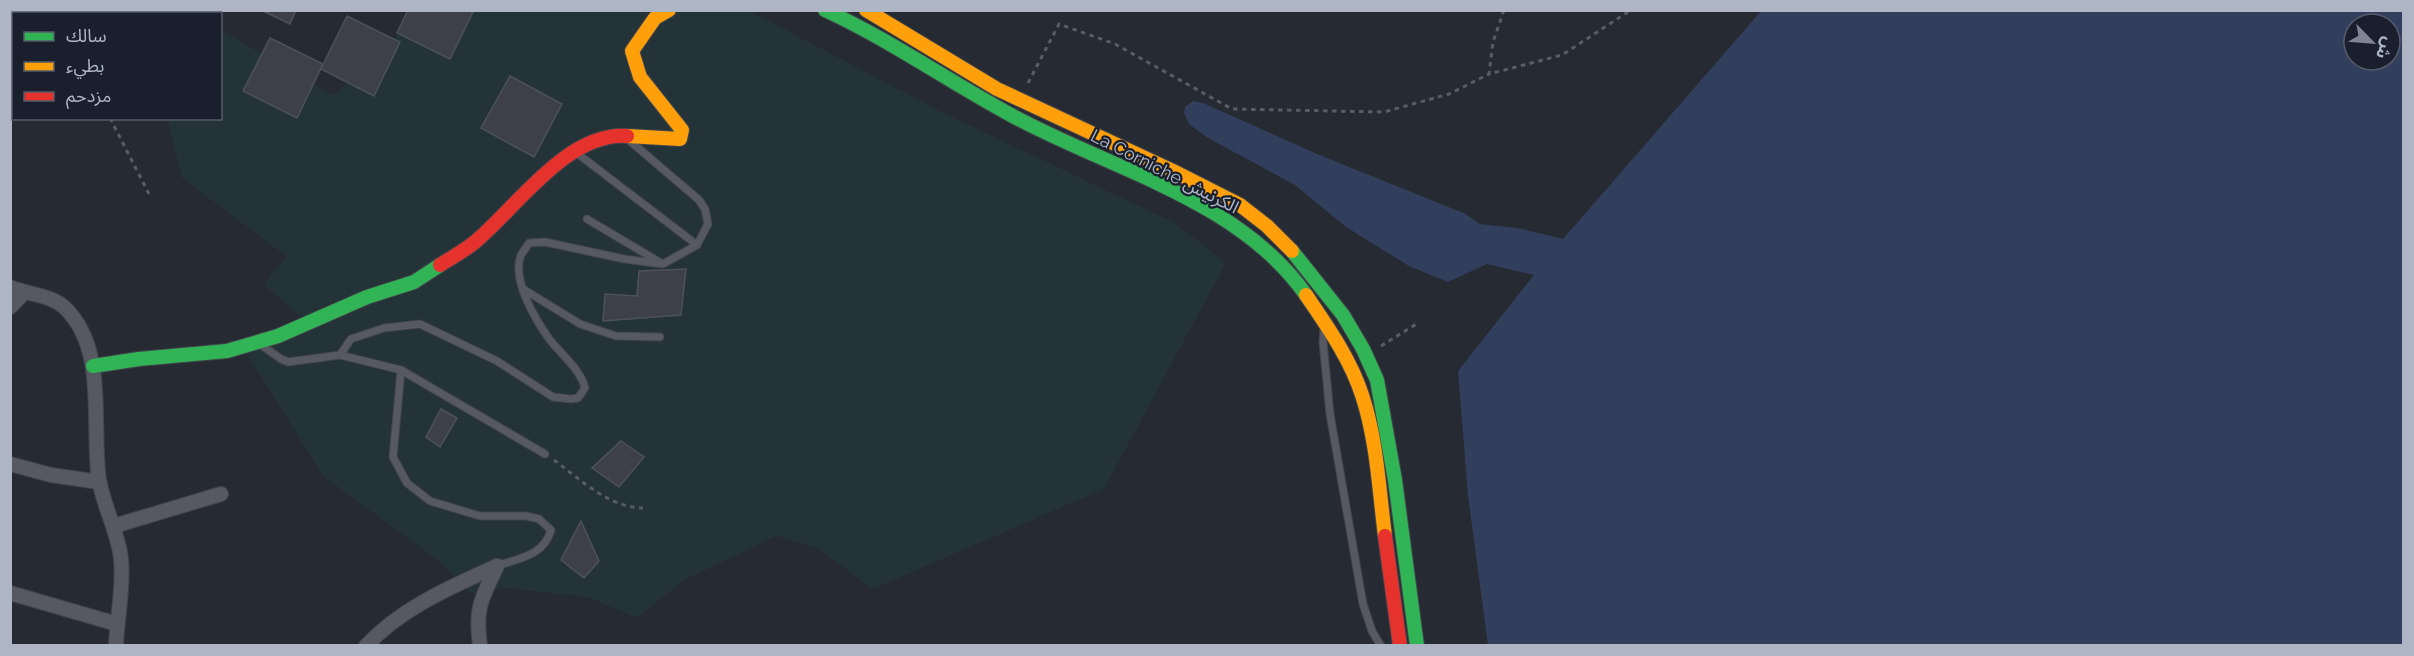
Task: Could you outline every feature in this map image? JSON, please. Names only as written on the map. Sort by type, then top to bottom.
[{"type":"main road","points":[[93,366],[139,359],[227,351],[259,343],[367,297],[414,282],[474,243],[559,162],[599,138],[623,135],[680,139],[682,130],[640,77],[632,51],[656,18],[669,10]]},
{"type":"main road","name":"La Corniche الكرنيش","points":[[825,10],[853,23],[1012,116],[1217,213],[1255,240],[1292,275],[1325,321],[1349,362],[1362,394],[1372,436],[1400,645]]},
{"type":"main road","name":"La Corniche الكرنيش","points":[[866,10],[997,89],[1173,171],[1240,206],[1267,225],[1294,252],[1343,315],[1363,349],[1377,381],[1395,480],[1417,645]]},
{"type":"street","points":[[10,287],[24,293],[36,294],[64,307],[79,326],[88,344],[93,366],[99,482],[114,526],[121,559],[116,645]]},
{"type":"street","points":[[10,308],[24,293]]},
{"type":"street","points":[[10,464],[51,475],[99,482]]},
{"type":"street","points":[[114,526],[221,494]]},
{"type":"street","points":[[366,645],[377,634],[420,604],[496,566]]},
{"type":"street","points":[[480,645],[479,605],[496,566]]},
{"type":"street","points":[[10,594],[117,624]]},
{"type":"lane","points":[[340,355],[351,339],[384,328],[420,324],[497,362],[545,393],[571,399],[578,398],[585,388],[583,379],[549,339],[529,307],[523,289],[519,272],[521,255],[529,243],[545,242],[624,259],[663,264],[698,245],[708,224],[705,208],[699,200],[623,135]]},
{"type":"lane","points":[[575,152],[698,245]]},
{"type":"lane","points":[[587,219],[663,264]]},
{"type":"lane","points":[[523,289],[580,324],[616,336],[660,337]]},
{"type":"lane","points":[[1325,321],[1323,342],[1332,425],[1363,604],[1372,631],[1382,645]]},
{"type":"lane","points":[[259,343],[280,359],[288,362],[340,355],[401,370],[545,454]]},
{"type":"lane","points":[[401,370],[393,457],[407,483],[430,501],[480,516],[526,516],[538,519],[551,530],[542,548],[532,555],[496,566]]},
{"type":"path","points":[[1489,74],[1493,42],[1504,10]]},
{"type":"path","points":[[1025,88],[1059,24],[1114,44],[1232,109],[1384,112],[1449,94],[1489,74],[1562,55],[1631,10]]},
{"type":"path","points":[[111,120],[149,194]]},
{"type":"path","points":[[1379,347],[1418,323]]},
{"type":"path","points":[[545,454],[605,498],[627,507],[643,508]]},
{"type":"shaded area","points":[[422,11],[750,11],[942,112],[1175,223],[1226,263],[1104,489],[873,589],[815,547],[776,536],[683,581],[637,618],[587,597],[505,588],[472,594],[439,561],[324,477],[246,353],[309,324],[264,285],[286,256],[182,178],[167,120],[222,120],[222,31],[334,96]]},
{"type":"water","points":[[1762,10],[2403,11],[2403,645],[1488,645],[1468,496],[1458,371],[1534,275],[1487,264],[1448,282],[1409,266],[1346,227],[1295,185],[1208,138],[1189,124],[1184,113],[1185,107],[1193,101],[1203,103],[1317,154],[1466,214],[1479,224],[1518,228],[1563,239]]},
{"type":"building","points":[[261,10],[296,10],[290,24]]},
{"type":"building","points":[[408,10],[474,10],[450,59],[397,33]]},
{"type":"building","points":[[347,16],[400,42],[374,96],[321,69]]},
{"type":"building","points":[[270,38],[323,64],[297,118],[243,91]]},
{"type":"building","points":[[510,76],[562,104],[534,157],[481,128]]},
{"type":"building","points":[[686,269],[681,315],[603,321],[605,294],[637,296],[639,271]]},
{"type":"building","points":[[441,409],[457,418],[440,447],[426,437]]},
{"type":"building","points":[[621,441],[644,457],[619,487],[592,468]]},
{"type":"building","points":[[581,521],[599,561],[584,578],[561,560]]},
{"type":"traffic: fast","points":[[825,10],[873,34],[1011,115],[1170,189],[1209,210],[1245,234],[1278,262],[1306,295]]},
{"type":"traffic: fast","points":[[1292,251],[1343,315],[1363,349],[1377,380],[1395,480],[1417,646]]},
{"type":"traffic: fast","points":[[93,366],[139,359],[227,351],[278,336],[367,297],[414,282],[440,265]]},
{"type":"traffic: slow","points":[[627,136],[680,139],[682,130],[640,77],[632,51],[655,18],[669,10]]},
{"type":"traffic: slow","points":[[866,10],[997,89],[1173,171],[1240,205],[1267,226],[1292,251]]},
{"type":"traffic: slow","points":[[1306,295],[1345,355],[1362,395],[1374,447],[1385,536]]},
{"type":"traffic: jam","points":[[440,265],[475,242],[544,174],[564,159],[584,146],[605,138],[627,136]]},
{"type":"traffic: jam","points":[[1385,536],[1400,646]]}]
